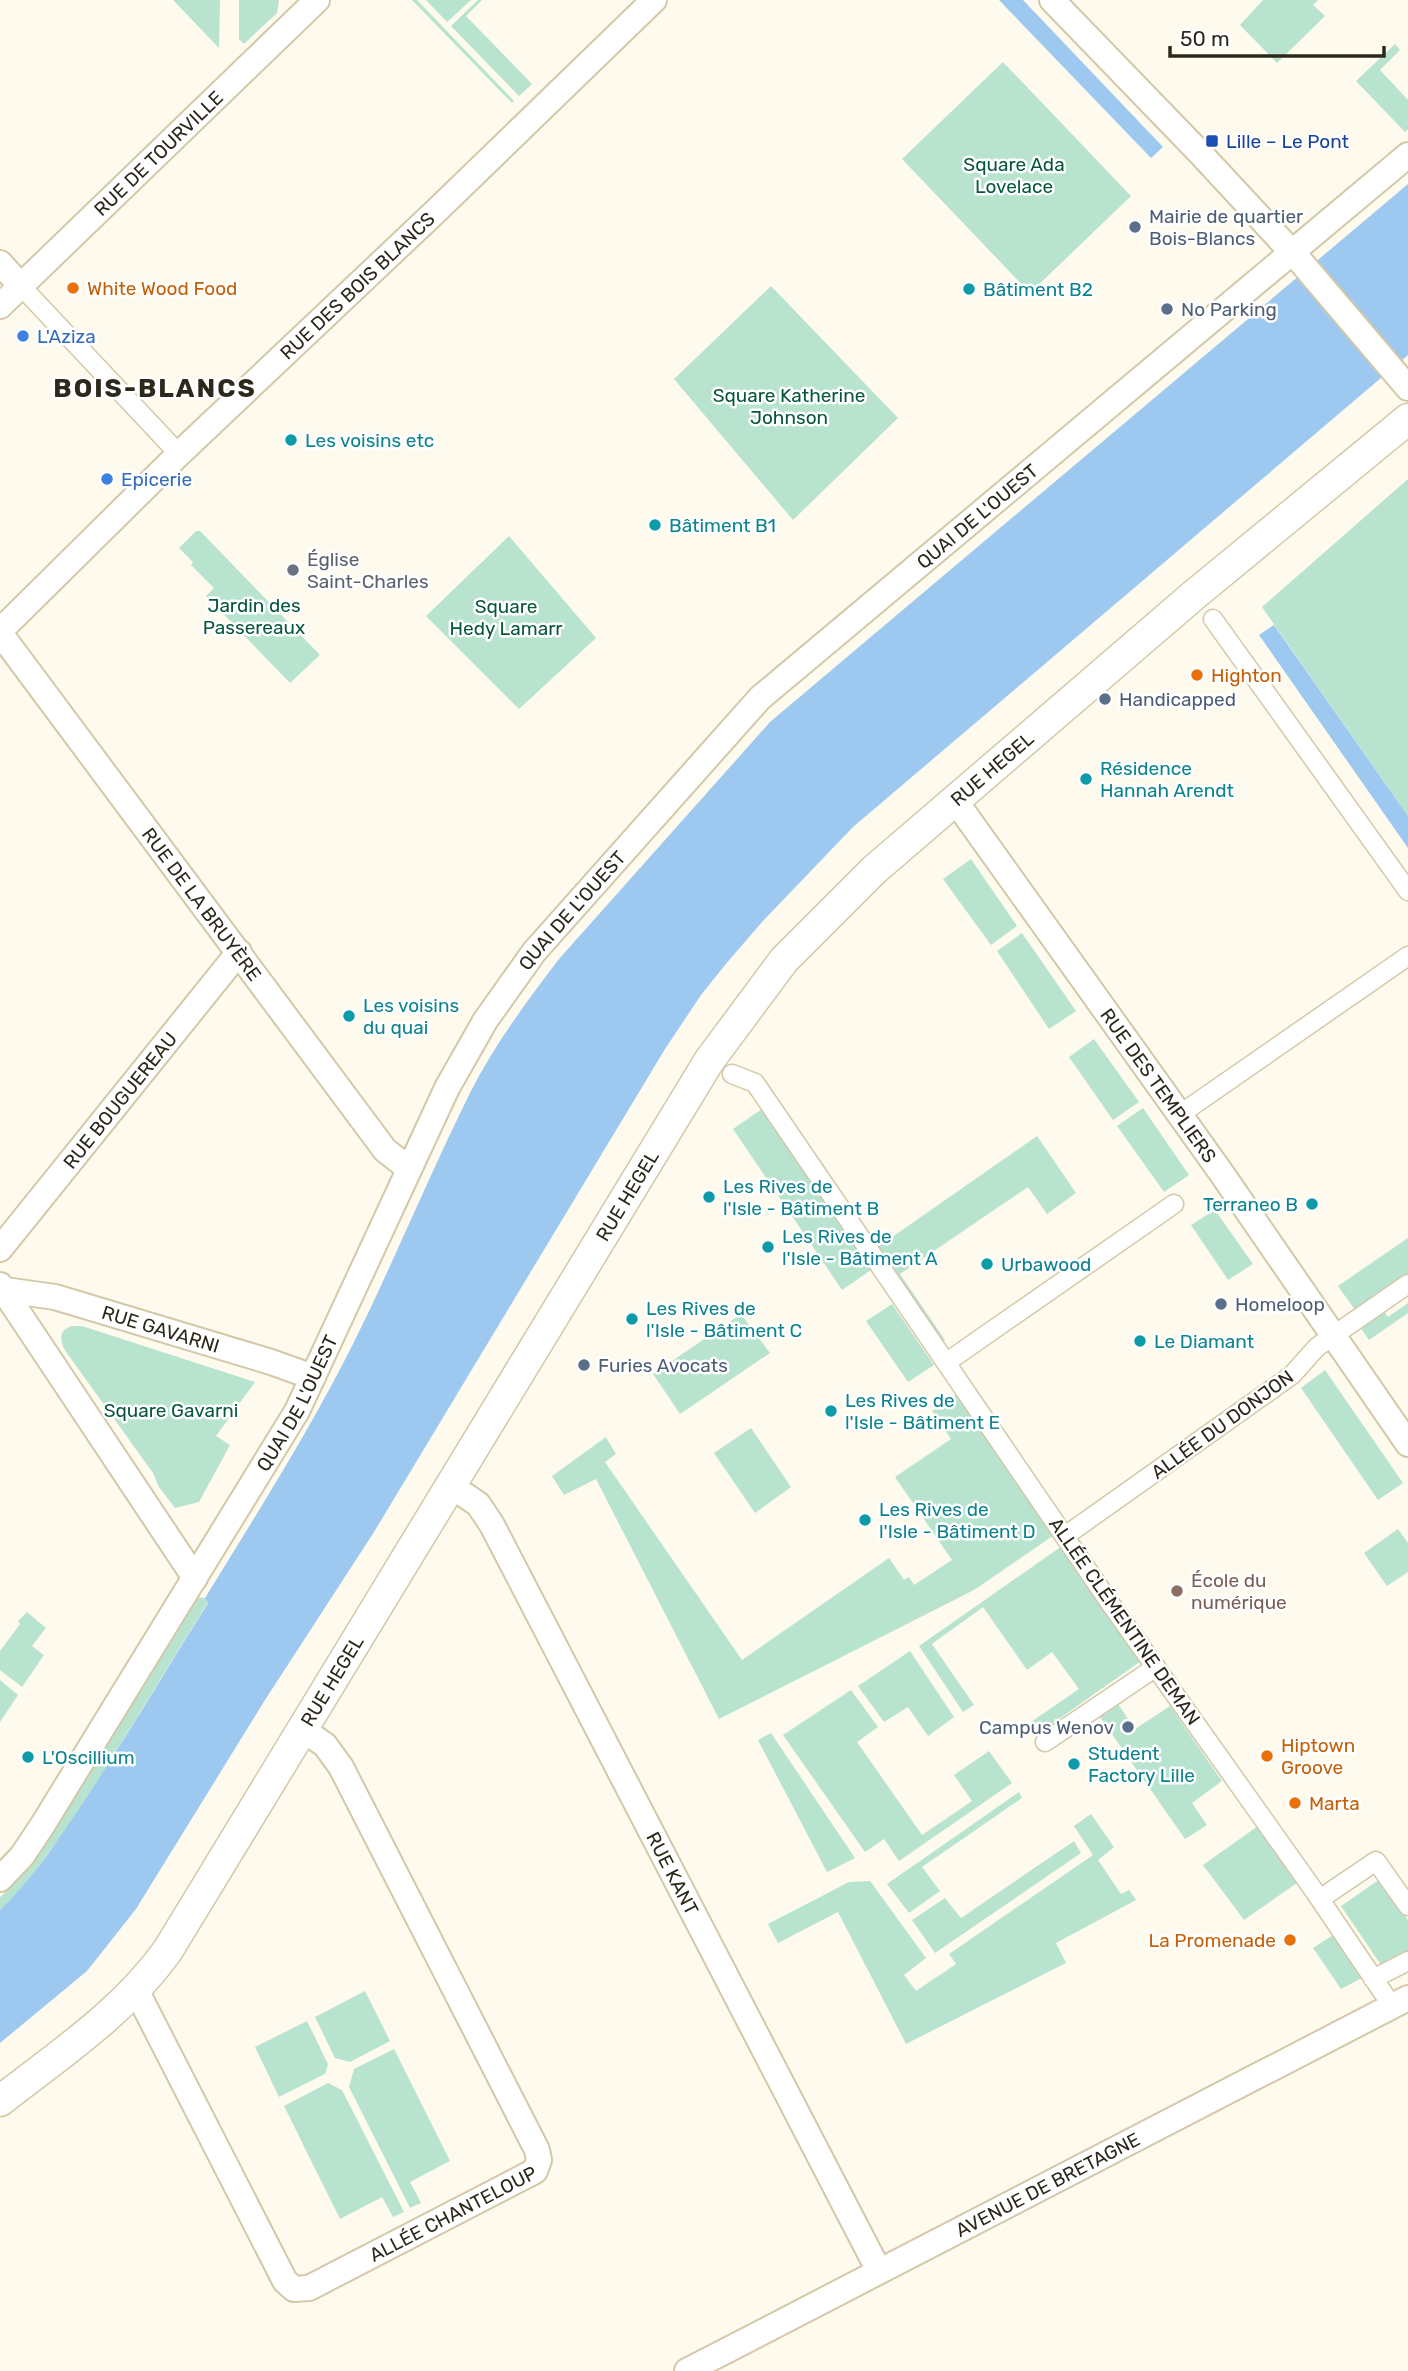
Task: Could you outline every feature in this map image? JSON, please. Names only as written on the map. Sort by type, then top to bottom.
[{"type":"street","name":"RUE DE TOURVILLE","points":[[0,306],[317,0]]},
{"type":"street","name":"RUE DES BOIS BLANCS","points":[[0,632],[179,454],[425,222],[654,0]]},
{"type":"street","points":[[1052,0],[1296,257],[1401,380]]},
{"type":"street","name":"QUAI DE L'OUEST","points":[[0,1879],[31,1844],[297,1411],[408,1168],[470,1046],[523,966],[760,698],[1296,257],[1408,155]]},
{"type":"street","points":[[0,263],[179,454]]},
{"type":"street","name":"RUE HEGEL","points":[[0,2101],[110,2015],[136,1990],[169,1950],[709,1061],[784,960],[810,931],[874,870],[954,799],[1408,419]]},
{"type":"street","points":[[1213,619],[1408,891]]},
{"type":"street","name":"RUE DE LA BRUYÈRE","points":[[0,632],[385,1150],[408,1168]]},
{"type":"street","name":"RUE DES TEMPLIERS","points":[[954,799],[1335,1335],[1408,1444]]},
{"type":"street","name":"RUE BOUGUEREAU","points":[[0,1249],[239,952]]},
{"type":"street","points":[[1179,1115],[1408,956]]},
{"type":"street","name":"ALLÉE CLÉMENTINE DEMAN","points":[[732,1074],[755,1083],[1373,1979],[1400,2002]]},
{"type":"street","points":[[947,1362],[1174,1204]]},
{"type":"street","name":"ALLÉE DU DONJON","points":[[1066,1536],[1292,1376],[1317,1348],[1408,1283]]},
{"type":"street","points":[[2,1287],[195,1578]]},
{"type":"street","name":"RUE GAVARNI","points":[[2,1287],[55,1297],[313,1377]]},
{"type":"street","name":"RUE KANT","points":[[451,1486],[478,1504],[492,1525],[879,2271]]},
{"type":"street","points":[[1045,1742],[1156,1667]]},
{"type":"street","name":"ALLÉE CHANTELOUP","points":[[136,1990],[285,2281],[295,2289],[309,2288],[535,2171],[539,2160],[537,2150],[341,1767],[325,1745],[302,1729]]},
{"type":"street","points":[[1320,1899],[1376,1861],[1408,1906]]},
{"type":"street","points":[[1373,1979],[1408,1961]]},
{"type":"street","name":"AVENUE DE BRETAGNE","points":[[687,2371],[1400,2002]]},
{"type":"green space","points":[[173,0],[220,0],[219,48]]},
{"type":"green space","points":[[239,0],[279,0],[277,13],[244,44],[239,39]]},
{"type":"green space","points":[[412,0],[417,0],[514,101],[512,103]]},
{"type":"green space","points":[[426,0],[471,0],[447,22]]},
{"type":"green space","points":[[478,0],[482,0],[466,16],[532,84],[519,96],[451,26]]},
{"type":"green space","points":[[1263,0],[1318,0],[1313,5],[1325,16],[1277,63],[1240,25]]},
{"type":"green space","points":[[1395,44],[1400,50],[1380,70],[1408,100],[1408,129],[1405,132],[1356,81]]},
{"type":"green space","name":"Square Ada Lovelace","points":[[1003,62],[1131,196],[1030,293],[902,159]]},
{"type":"green space","name":"Square Katherine Johnson","points":[[771,286],[898,418],[793,520],[674,379]]},
{"type":"green space","points":[[1408,479],[1408,816],[1262,607]]},
{"type":"green space","name":"Jardin des Passereaux","points":[[196,531],[200,531],[320,655],[290,683],[206,596],[214,588],[191,565],[193,562],[179,548]]},
{"type":"green space","name":"Square Hedy Lamarr","points":[[509,536],[596,638],[519,709],[426,616]]},
{"type":"green space","points":[[971,859],[1017,926],[991,945],[943,879]]},
{"type":"green space","points":[[1022,933],[1076,1011],[1049,1029],[997,951]]},
{"type":"green space","points":[[1094,1039],[1139,1102],[1113,1120],[1069,1057]]},
{"type":"green space","points":[[1143,1108],[1189,1175],[1164,1192],[1117,1126]]},
{"type":"green space","points":[[762,1109],[871,1270],[842,1290],[733,1129]]},
{"type":"green space","points":[[1037,1136],[1076,1193],[1047,1214],[1028,1187],[900,1274],[945,1340],[941,1344],[875,1249]]},
{"type":"green space","points":[[1215,1210],[1253,1264],[1228,1280],[1191,1225]]},
{"type":"green space","points":[[1408,1238],[1408,1278],[1357,1313],[1338,1286]]},
{"type":"green space","points":[[1408,1303],[1408,1313],[1369,1340],[1360,1327],[1384,1311],[1388,1317]]},
{"type":"green space","points":[[892,1304],[934,1365],[908,1382],[866,1321]]},
{"type":"green space","points":[[741,1314],[770,1353],[680,1414],[653,1374]]},
{"type":"green space","name":"Square Gavarni","points":[[72,1326],[82,1326],[255,1382],[216,1436],[230,1445],[199,1502],[175,1508],[159,1487],[153,1473],[64,1349],[62,1335]]},
{"type":"green space","points":[[1325,1370],[1403,1483],[1378,1500],[1301,1388]]},
{"type":"green space","points":[[957,1394],[1054,1535],[974,1590],[719,1719],[596,1479],[564,1495],[552,1476],[606,1437],[616,1454],[605,1462],[742,1660],[889,1558],[904,1580],[909,1577],[914,1585],[952,1560],[895,1477],[951,1439],[932,1411]]},
{"type":"green space","points":[[751,1428],[791,1487],[755,1513],[714,1453]]},
{"type":"green space","points":[[1398,1529],[1408,1543],[1408,1572],[1387,1586],[1364,1553]]},
{"type":"green space","points":[[1062,1546],[1141,1661],[1039,1733],[1031,1722],[1079,1689],[1052,1652],[1027,1670],[983,1607],[932,1644],[974,1705],[963,1712],[919,1646]]},
{"type":"green space","points":[[197,1597],[205,1598],[208,1602],[102,1774],[21,1890],[0,1910],[0,1897],[10,1888]]},
{"type":"green space","points":[[27,1612],[46,1628],[32,1646],[44,1655],[22,1687],[0,1670],[0,1651],[20,1624],[18,1621]]},
{"type":"green space","points":[[910,1651],[954,1717],[928,1736],[908,1707],[884,1722],[858,1686]]},
{"type":"green space","points":[[0,1680],[18,1695],[0,1722]]},
{"type":"green space","points":[[851,1690],[878,1727],[857,1742],[922,1835],[972,1801],[954,1775],[989,1751],[1012,1783],[899,1861],[884,1839],[865,1852],[783,1735]]},
{"type":"green space","points":[[1116,1701],[1135,1729],[1170,1706],[1222,1781],[1192,1803],[1207,1825],[1185,1839],[1098,1714]]},
{"type":"green space","points":[[771,1733],[855,1858],[827,1872],[758,1740]]},
{"type":"green space","points":[[1019,1792],[1022,1798],[922,1867],[940,1891],[909,1913],[887,1884]]},
{"type":"green space","points":[[1091,1814],[1114,1847],[1098,1860],[1121,1894],[1129,1890],[1136,1900],[1056,1943],[1066,1963],[906,2044],[838,1912],[778,1943],[768,1924],[849,1882],[870,1881],[926,1958],[904,1975],[916,1991],[956,1964],[949,1954],[1093,1855],[1074,1826]]},
{"type":"green space","points":[[1258,1826],[1297,1883],[1244,1920],[1203,1865]]},
{"type":"green space","points":[[1074,1841],[1081,1853],[935,1953],[912,1920],[945,1898],[961,1918]]},
{"type":"green space","points":[[1380,1879],[1408,1920],[1408,1953],[1383,1968],[1341,1906]]},
{"type":"green space","points":[[1333,1935],[1362,1978],[1341,1989],[1313,1948]]},
{"type":"green space","points":[[365,1991],[390,2041],[350,2062],[335,2058],[315,2017]]},
{"type":"green space","points":[[307,2021],[328,2064],[325,2074],[279,2097],[255,2047]]},
{"type":"green space","points":[[394,2049],[450,2161],[410,2182],[421,2203],[410,2208],[349,2087],[354,2069]]},
{"type":"green space","points":[[328,2083],[342,2090],[404,2212],[393,2217],[382,2197],[340,2219],[284,2106]]},
{"type":"water","points":[[999,0],[1023,0],[1163,147],[1151,158]]},
{"type":"water","points":[[1408,184],[1408,355],[853,827],[762,922],[725,965],[665,1049],[374,1532],[265,1700],[136,1909],[87,1971],[0,2043],[0,1910],[34,1873],[63,1832],[208,1603],[205,1598],[300,1442],[352,1346],[480,1074],[512,1023],[559,959],[770,722]]},
{"type":"water","points":[[1274,625],[1408,816],[1408,848],[1259,635]]},
{"type":"place","name":"Lille – Le Pont","points":[[1212,141]]},
{"type":"place","name":"Mairie de quartier Bois-Blancs","points":[[1135,227]]},
{"type":"place","name":"White Wood Food","points":[[73,288]]},
{"type":"place","name":"Bâtiment B2","points":[[969,289]]},
{"type":"place","name":"No Parking","points":[[1167,309]]},
{"type":"place","name":"L'Aziza","points":[[23,336]]},
{"type":"place","name":"Les voisins etc","points":[[291,440]]},
{"type":"place","name":"Epicerie","points":[[107,479]]},
{"type":"place","name":"Bâtiment B1","points":[[655,525]]},
{"type":"place","name":"Église Saint-Charles","points":[[293,570]]},
{"type":"place","name":"Highton","points":[[1197,675]]},
{"type":"place","name":"Handicapped","points":[[1105,699]]},
{"type":"place","name":"Résidence Hannah Arendt","points":[[1086,779]]},
{"type":"place","name":"Les voisins du quai","points":[[349,1016]]},
{"type":"place","name":"Les Rives de l'Isle - Bâtiment B","points":[[709,1197]]},
{"type":"place","name":"Terraneo B","points":[[1312,1204]]},
{"type":"place","name":"Les Rives de l'Isle - Bâtiment A","points":[[768,1247]]},
{"type":"place","name":"Urbawood","points":[[987,1264]]},
{"type":"place","name":"Homeloop","points":[[1221,1304]]},
{"type":"place","name":"Les Rives de l'Isle - Bâtiment C","points":[[632,1319]]},
{"type":"place","name":"Le Diamant","points":[[1140,1341]]},
{"type":"place","name":"Furies Avocats","points":[[584,1365]]},
{"type":"place","name":"Les Rives de l'Isle - Bâtiment E","points":[[831,1411]]},
{"type":"place","name":"Les Rives de l'Isle - Bâtiment D","points":[[865,1520]]},
{"type":"place","name":"École du numérique","points":[[1177,1591]]},
{"type":"place","name":"Campus Wenov","points":[[1128,1727]]},
{"type":"place","name":"Hiptown Groove","points":[[1267,1756]]},
{"type":"place","name":"L'Oscillium","points":[[28,1757]]},
{"type":"place","name":"Student Factory Lille","points":[[1074,1764]]},
{"type":"place","name":"Marta","points":[[1295,1803]]},
{"type":"place","name":"La Promenade","points":[[1290,1940]]},
{"type":"district","name":"BOIS-BLANCS","points":[[155,388]]}]
